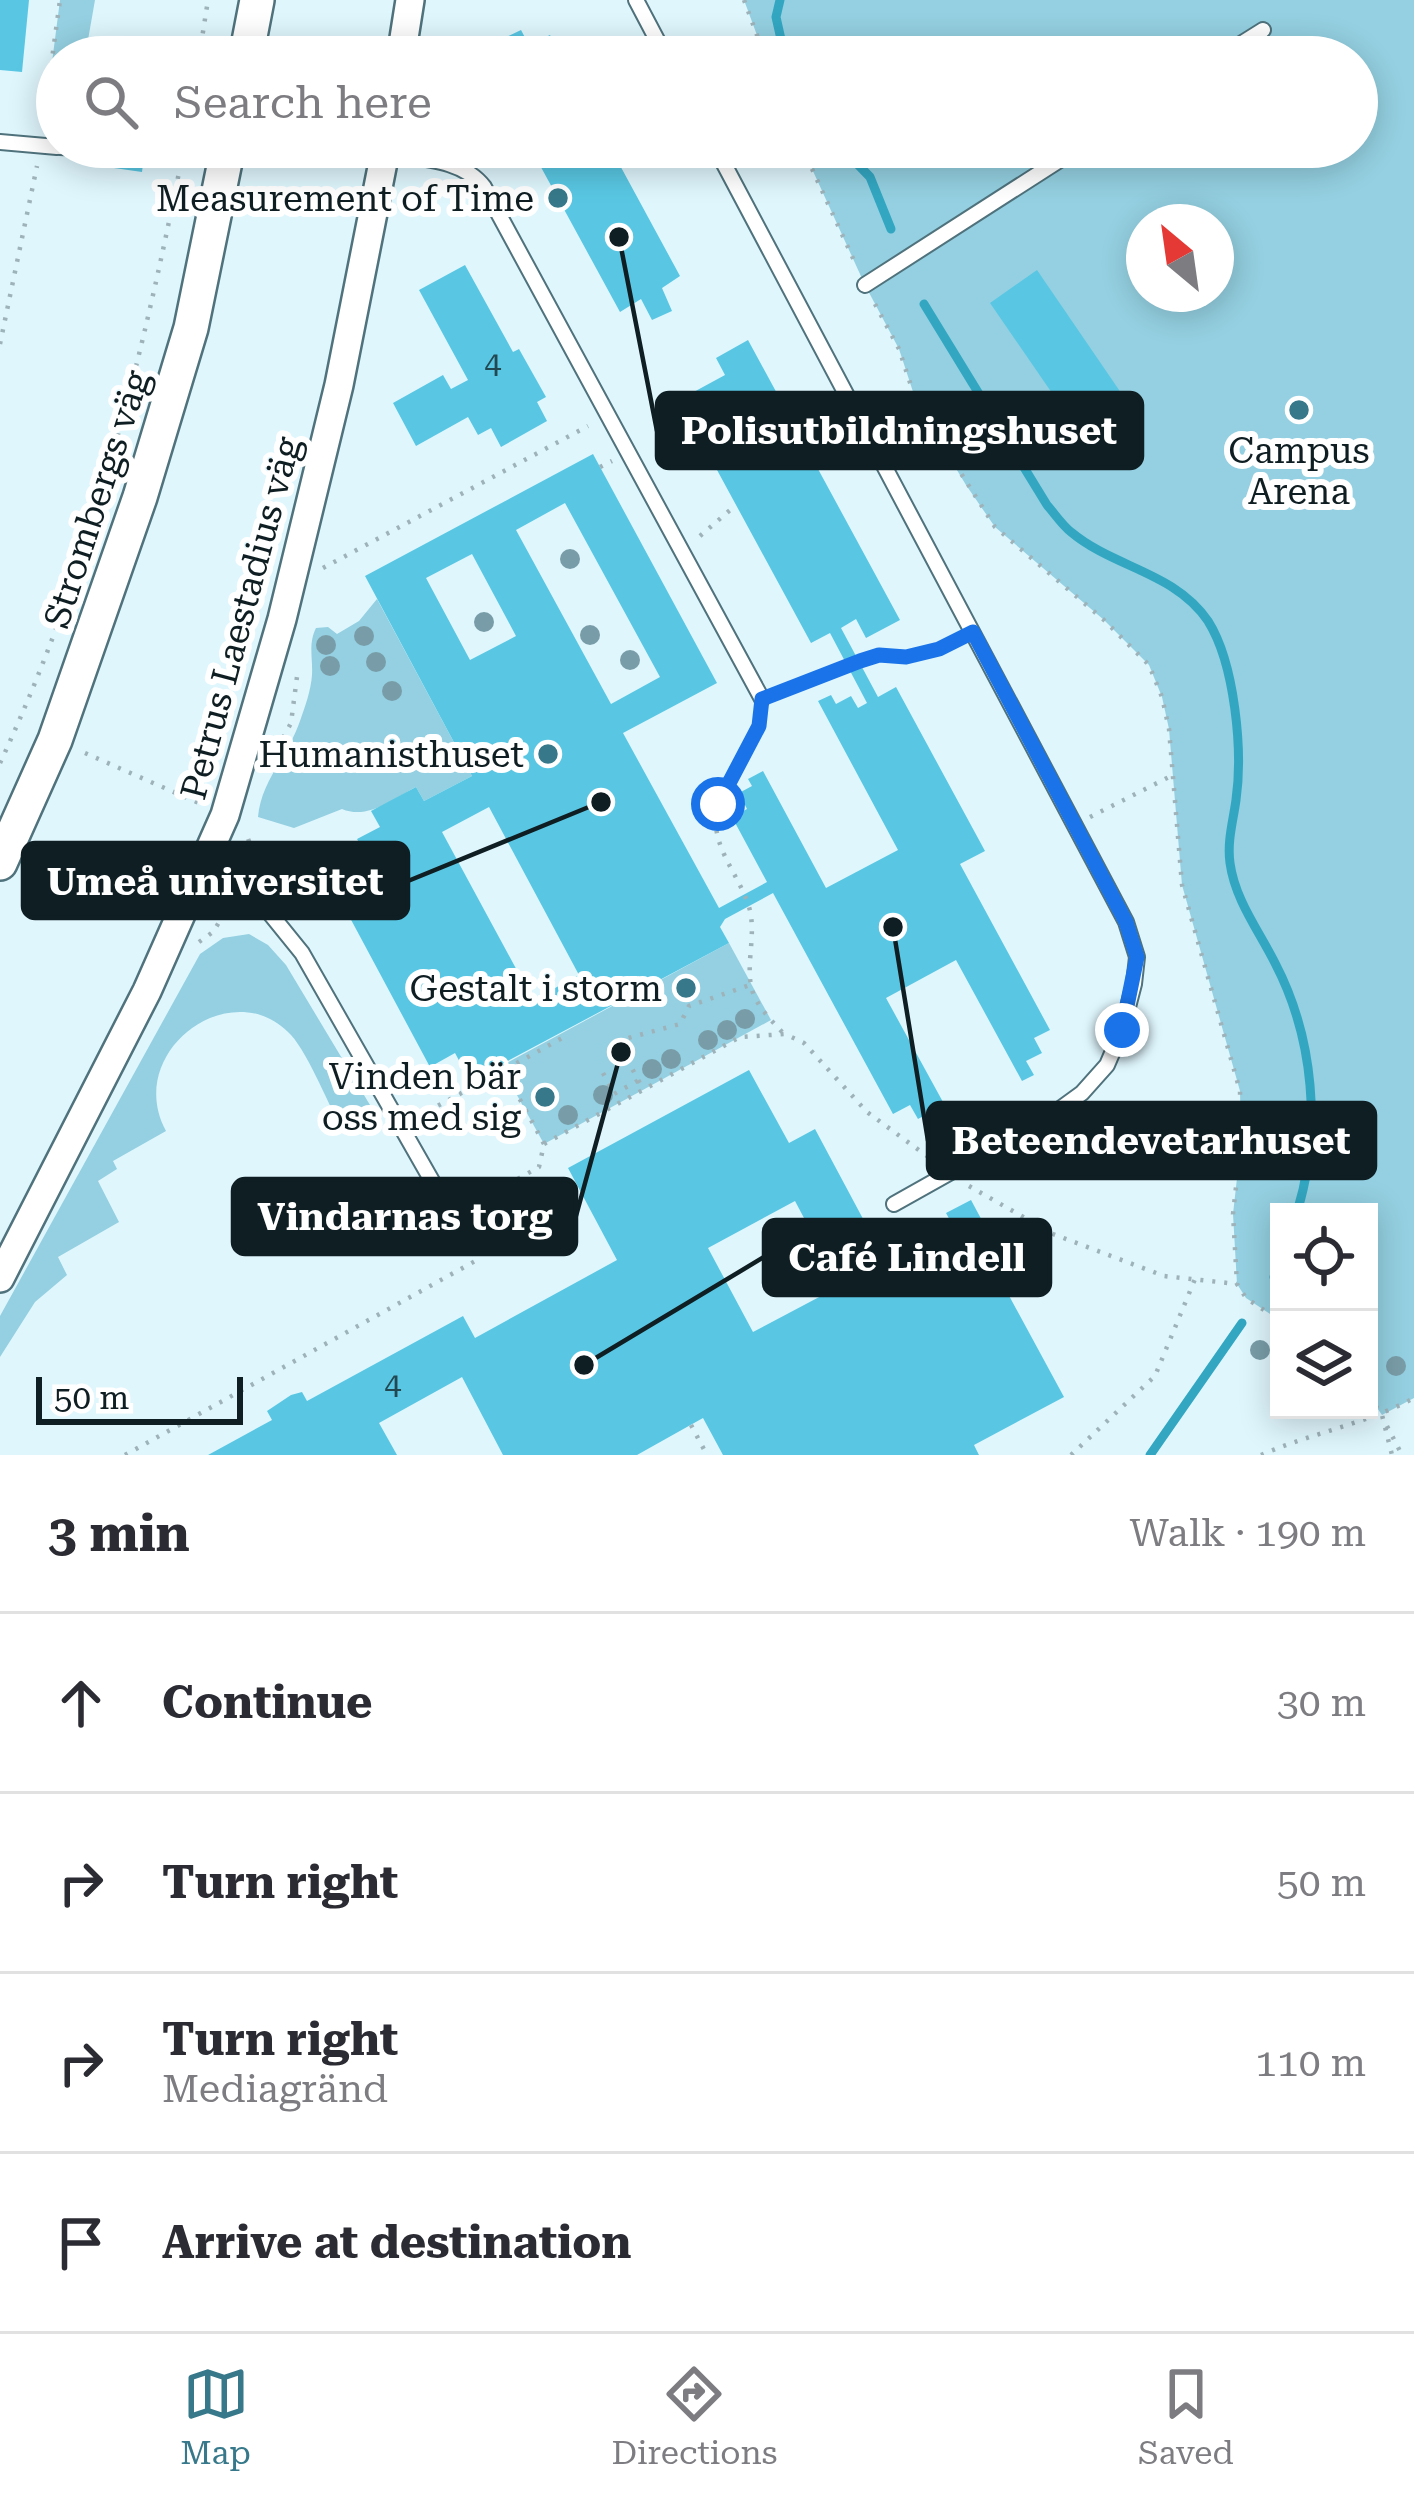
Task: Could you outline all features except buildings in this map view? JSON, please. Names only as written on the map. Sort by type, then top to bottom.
[{"type":"street","points":[[249,36],[257,0]]},
{"type":"street","points":[[404,36],[410,0]]},
{"type":"street","name":"Strombergs väg","points":[[0,863],[56,740],[127,538],[191,328],[223,168]]},
{"type":"street","name":"Petrus Laestadius väg","points":[[0,1279],[148,991],[225,814],[282,619],[339,385],[381,168]]},
{"type":"lane","points":[[635,0],[655,36]]},
{"type":"lane","points":[[1252,36],[1263,29]]},
{"type":"lane","points":[[0,142],[36,145]]},
{"type":"lane","points":[[459,168],[475,174],[494,202],[762,699]]},
{"type":"lane","points":[[726,168],[1126,922],[1137,957],[1122,1030],[1107,1065],[1082,1094],[1049,1118],[894,1204]]},
{"type":"lane","points":[[865,285],[1047,168]]},
{"type":"lane","points":[[203,872],[268,911],[302,953],[452,1216]]},
{"type":"path","points":[[58,36],[60,0]]},
{"type":"path","points":[[203,36],[208,0]]},
{"type":"path","points":[[745,0],[758,36]]},
{"type":"path","points":[[0,344],[46,168]]},
{"type":"path","points":[[0,763],[86,544],[121,430],[179,168]]},
{"type":"path","points":[[812,168],[899,349],[917,404],[995,527],[1149,665],[1162,697],[1182,885],[1240,1091],[1233,1214],[1238,1284],[1246,1298],[1270,1313]]},
{"type":"path","points":[[889,478],[917,404]]},
{"type":"path","points":[[320,570],[608,415]]},
{"type":"path","points":[[682,551],[736,505]]},
{"type":"path","points":[[973,632],[939,649],[860,661],[762,699],[759,726],[718,804],[716,825],[718,845],[750,909],[754,950],[750,985],[785,1034],[804,1043],[867,1112],[950,1173],[1053,1234],[1164,1276],[1238,1284]]},
{"type":"path","points":[[56,740],[225,814]]},
{"type":"path","points":[[1075,825],[1171,776]]},
{"type":"path","points":[[617,1041],[680,1024],[689,1006],[750,985]]},
{"type":"path","points":[[544,1144],[740,1037],[785,1034]]},
{"type":"path","points":[[402,1125],[564,1037]]},
{"type":"path","points":[[627,1059],[644,1090]]},
{"type":"path","points":[[125,1455],[476,1260],[452,1216],[539,1168],[544,1144],[504,1070]]},
{"type":"path","points":[[603,1073],[619,1103]]},
{"type":"path","points":[[614,1094],[638,1080]]},
{"type":"path","points":[[1071,1454],[1155,1376],[1195,1279]]},
{"type":"path","points":[[1261,1455],[1307,1435],[1382,1415],[1414,1398]]},
{"type":"path","points":[[1378,1409],[1402,1455]]},
{"type":"path","points":[[1382,1415],[1392,1455]]},
{"type":"path","points":[[691,1425],[706,1455]]},
{"type":"shaded area","points":[[60,0],[95,0],[89,36],[55,36]]},
{"type":"shaded area","points":[[744,0],[1414,0],[1414,1398],[1382,1415],[1378,1409],[1378,1203],[1270,1203],[1270,1314],[1246,1298],[1237,1284],[1233,1214],[1241,1142],[1240,1091],[1182,885],[1169,729],[1149,665],[995,527],[917,404],[899,349],[812,168],[1378,168],[1378,36],[757,36]]},
{"type":"shaded area","points":[[377,599],[472,776],[424,801],[416,787],[371,810],[342,809],[294,828],[258,817],[264,792],[306,704],[316,628],[328,627],[337,634],[359,621]]},
{"type":"shaded area","points":[[249,934],[268,945],[286,965],[373,1110],[365,1122],[344,1134],[298,1044],[267,1018],[241,1012],[214,1016],[190,1029],[171,1049],[159,1074],[157,1102],[166,1131],[113,1161],[117,1169],[98,1181],[119,1222],[58,1257],[67,1275],[35,1302],[0,1357],[0,1316],[200,954],[223,938]]},
{"type":"shaded area","points":[[729,943],[771,1020],[544,1144],[501,1066]]},
{"type":"waterway","points":[[780,0],[776,17],[780,36]]},
{"type":"waterway","points":[[861,168],[870,177],[891,229]]},
{"type":"waterway","points":[[924,304],[1062,523],[1088,544],[1179,591],[1208,621],[1217,639],[1231,684],[1237,733],[1238,780],[1229,847],[1233,877],[1288,992],[1306,1053],[1310,1149],[1299,1203]]},
{"type":"waterway","points":[[1150,1455],[1242,1323]]},
{"type":"place","name":"Measurement of Time","points":[[558,198]]},
{"type":"place","name":"Polisutbildningshuset","points":[[619,237]]},
{"type":"place","name":"Campus Arena","points":[[1299,410]]},
{"type":"place","name":"Humanisthuset","points":[[548,754]]},
{"type":"place","name":"Umeå universitet","points":[[601,802]]},
{"type":"place","name":"Beteendevetarhuset","points":[[893,927]]},
{"type":"place","name":"Gestalt i storm","points":[[686,988]]},
{"type":"place","name":"Vindarnas torg","points":[[621,1052]]},
{"type":"place","name":"Vinden bär oss med sig","points":[[545,1097]]},
{"type":"place","name":"Café Lindell","points":[[584,1365]]},
{"type":"route","points":[[718,804],[759,726],[762,699],[860,661],[939,649],[973,632],[1126,922],[1137,957],[1122,1030]]}]
